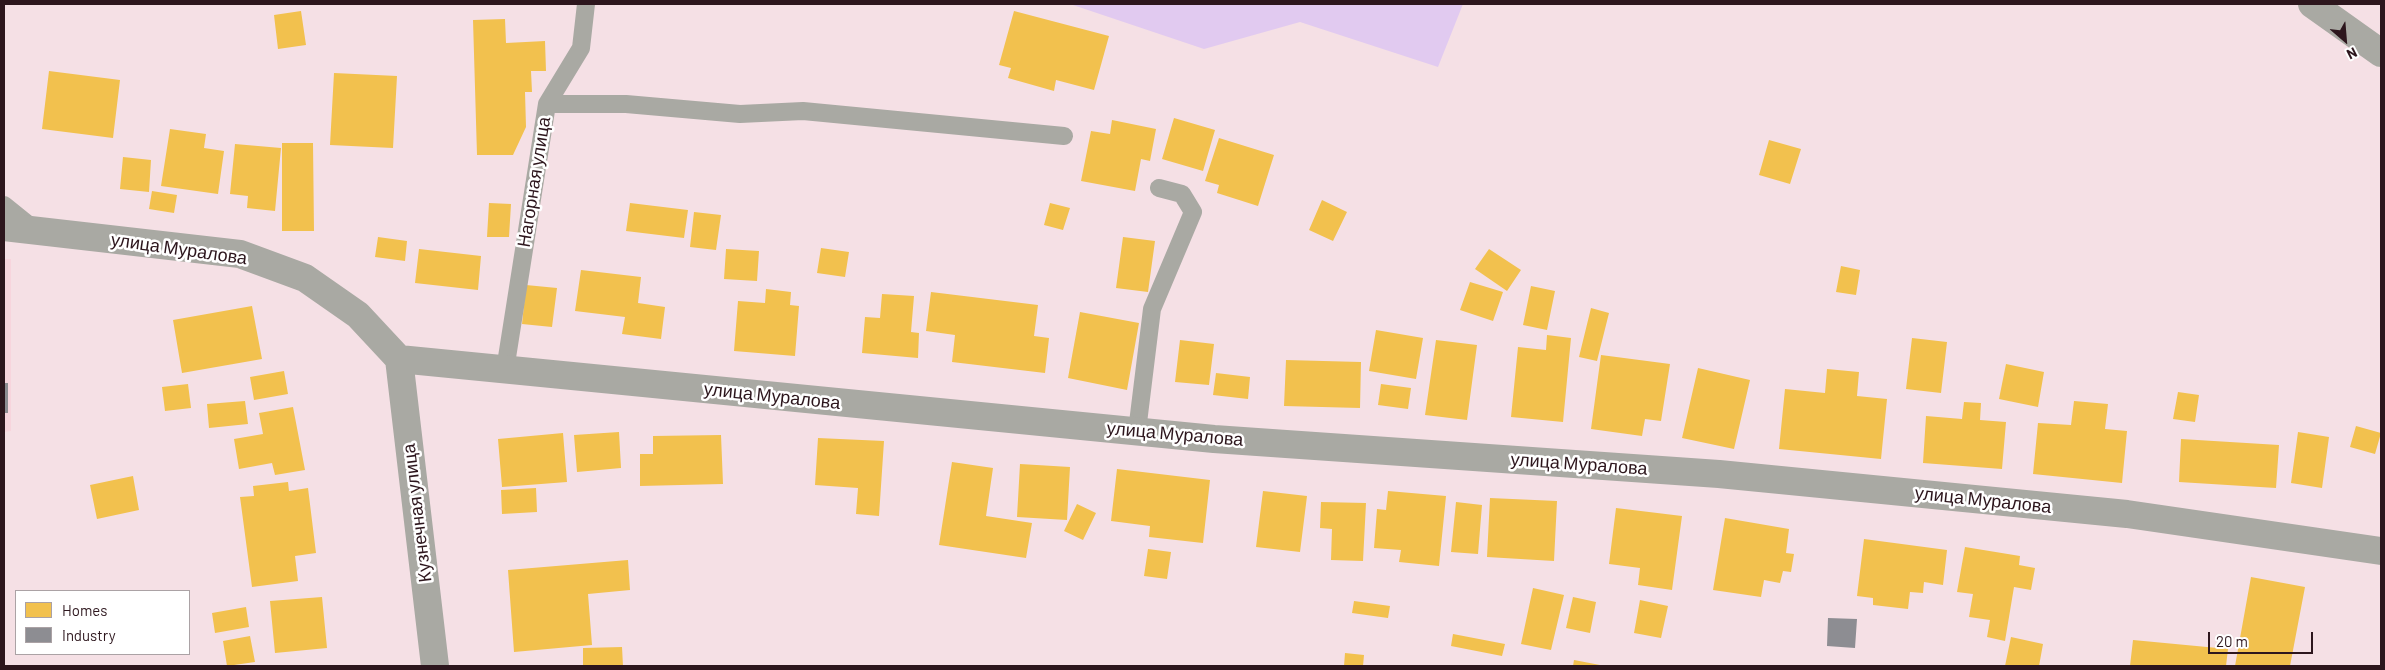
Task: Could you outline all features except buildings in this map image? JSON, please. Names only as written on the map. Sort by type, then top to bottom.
[{"type":"street","points":[[2312,4],[2381,53]]},
{"type":"street","name":"улица Муралова","points":[[4,227],[240,254],[305,278],[358,315],[399,360],[1214,439],[1719,474],[2127,514],[2381,551]]},
{"type":"street","name":"Кузнечная улица","points":[[399,360],[435,666]]},
{"type":"lane","name":"Нагорная улица","points":[[505,370],[547,104],[582,48],[586,4]]},
{"type":"lane","points":[[547,104],[626,104],[740,114],[803,111],[1064,136]]},
{"type":"lane","points":[[1137,431],[1152,308],[1194,212],[1182,194],[1159,188]]},
{"type":"lane","points":[[4,205],[35,230]]},
{"type":"shaded area","points":[[1070,4],[1463,4],[1438,67],[1300,22],[1204,49]]},
{"type":"shaded area","points":[[4,259],[11,259],[11,431],[4,432]]}]
